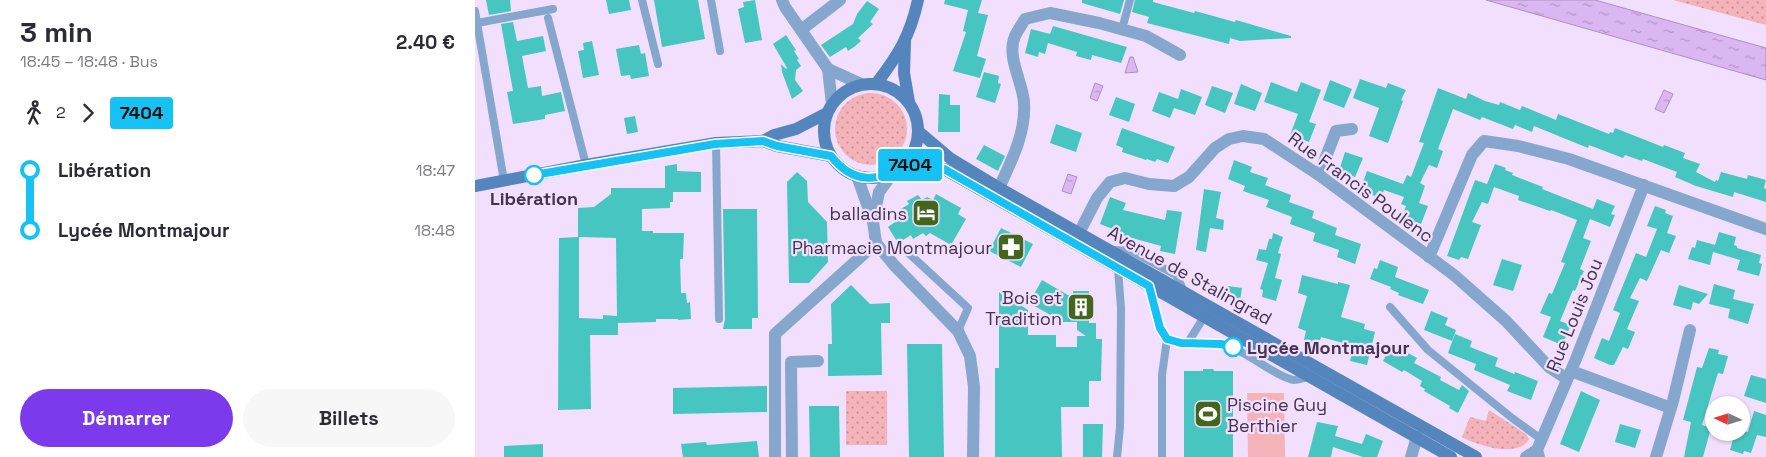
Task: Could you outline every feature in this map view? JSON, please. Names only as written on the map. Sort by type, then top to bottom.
[{"type":"main road","points":[[876,84],[891,65],[905,41],[917,0]]},
{"type":"main road","points":[[830,108],[824,127],[825,142],[831,156],[847,172],[869,178],[882,177],[893,173],[905,164],[917,143],[919,131],[916,116],[909,102],[904,73],[905,41]]},
{"type":"main road","points":[[763,141],[774,135],[796,129],[830,108],[845,92],[861,84],[876,84],[894,90],[909,102]]},
{"type":"main road","name":"Avenue de Stalingrad","points":[[919,131],[951,159],[1002,196],[1042,219],[1079,233],[1476,457]]},
{"type":"main road","points":[[475,186],[586,165],[715,144],[763,141],[777,146],[831,156]]},
{"type":"main road","points":[[905,164],[944,169],[986,193],[1002,196]]},
{"type":"main road","name":"Avenue de Stalingrad","points":[[1042,219],[1057,234],[1451,457]]},
{"type":"main road","points":[[1057,234],[1064,231],[1073,235],[1079,233],[1082,240],[1088,244],[1089,252]]},
{"type":"main road","points":[[1182,291],[1184,299],[1202,309],[1204,317]]},
{"type":"main road","points":[[1237,336],[1247,334],[1270,347],[1276,344],[1278,351],[1301,365],[1307,376]]},
{"type":"main road","points":[[1412,421],[1417,437],[1435,433]]},
{"type":"street","points":[[782,0],[828,69],[861,84]]},
{"type":"street","points":[[801,30],[840,0]]},
{"type":"street","points":[[1002,196],[1023,127],[1024,104],[1020,79],[1013,60],[1014,37],[1025,19],[1050,13],[1122,29],[1146,36],[1180,55]]},
{"type":"street","points":[[828,69],[830,108]]},
{"type":"street","points":[[1319,175],[1335,131],[1352,129]]},
{"type":"street","name":"Rue Francis Poulenc","points":[[1079,233],[1097,198],[1110,182],[1125,178],[1149,184],[1174,186],[1189,177],[1215,148],[1229,140],[1243,136],[1264,139],[1319,175],[1453,275],[1505,321],[1549,366],[1569,375],[1671,408]]},
{"type":"street","points":[[1429,257],[1472,155],[1484,141],[1518,146],[1569,159],[1766,229]]},
{"type":"street","points":[[873,221],[879,192],[893,173]]},
{"type":"street","points":[[857,176],[873,221],[876,243],[894,266],[958,331],[970,356],[974,387],[973,457]]},
{"type":"street","name":"Rue Louis Jou","points":[[1536,451],[1569,375],[1644,185]]},
{"type":"street","points":[[775,457],[775,334],[876,243]]},
{"type":"street","points":[[1656,457],[1671,408],[1690,330]]},
{"type":"street","points":[[792,457],[791,362],[818,361]]},
{"type":"street","points":[[1411,457],[1417,437]]},
{"type":"lane","points":[[642,0],[658,64]]},
{"type":"lane","points":[[711,0],[720,51]]},
{"type":"lane","points":[[1122,29],[1130,0]]},
{"type":"lane","points":[[477,24],[553,8]]},
{"type":"lane","points":[[475,11],[504,181]]},
{"type":"lane","points":[[549,18],[586,165]]},
{"type":"lane","points":[[715,144],[719,319]]},
{"type":"lane","points":[[903,248],[968,308],[958,331]]},
{"type":"lane","points":[[1117,457],[1120,427],[1121,308],[1118,268]]},
{"type":"lane","points":[[1149,286],[1160,328],[1167,339],[1162,375],[1162,457]]},
{"type":"lane","points":[[1390,307],[1428,350],[1505,412],[1536,451]]},
{"type":"lane","points":[[1187,344],[1204,317]]},
{"type":"lane","points":[[1167,339],[1187,344],[1221,344],[1233,347],[1293,380],[1307,376]]},
{"type":"shaded area","points":[[1673,0],[1766,0],[1766,25]]},
{"type":"shaded area","points":[[871,93],[891,99],[901,109],[907,129],[901,149],[891,159],[871,165],[851,159],[841,149],[835,129],[841,109],[851,99]]},
{"type":"shaded area","points":[[846,391],[887,391],[887,445],[846,445]]},
{"type":"shaded area","points":[[1247,393],[1284,393],[1285,457],[1248,457]]},
{"type":"shaded area","points":[[1489,410],[1526,434],[1529,439],[1524,445],[1517,448],[1500,449],[1462,437],[1470,417],[1486,421]]},
{"type":"water","points":[[1486,0],[1595,0],[1766,48],[1766,80]]},
{"type":"water","points":[[1130,57],[1133,57],[1138,72],[1125,73]]},
{"type":"water","points":[[1095,83],[1103,86],[1097,101],[1090,98]]},
{"type":"water","points":[[1664,90],[1673,94],[1664,113],[1655,109]]},
{"type":"water","points":[[1068,174],[1077,177],[1071,194],[1062,191]]},
{"type":"building","points":[[486,0],[510,0],[511,11],[489,15]]},
{"type":"building","points":[[606,0],[629,0],[631,10],[609,14]]},
{"type":"building","points":[[654,0],[698,0],[705,39],[662,47]]},
{"type":"building","points":[[755,0],[762,40],[745,43],[738,9],[744,7],[743,2]]},
{"type":"building","points":[[945,0],[982,0],[978,13],[988,15],[977,56],[986,59],[980,78],[953,71],[966,32],[963,31],[968,10],[944,4]]},
{"type":"building","points":[[1082,0],[1124,0],[1120,14],[1082,3]]},
{"type":"building","points":[[1135,0],[1153,0],[1153,2],[1194,13],[1195,11],[1235,22],[1236,20],[1291,36],[1291,38],[1240,41],[1230,38],[1229,44],[1147,23],[1149,17],[1132,12]]},
{"type":"building","points":[[867,1],[879,9],[870,22],[873,24],[858,38],[861,41],[854,47],[848,51],[846,47],[830,57],[821,45],[853,24],[857,14]]},
{"type":"building","points":[[513,22],[517,41],[543,36],[546,51],[522,56],[528,88],[541,86],[542,96],[561,92],[565,111],[545,115],[545,119],[513,124],[507,92],[513,91],[501,24]]},
{"type":"building","points":[[1053,26],[1127,47],[1121,63],[1092,55],[1091,60],[1076,56],[1077,52],[1048,43],[1045,54],[1039,52],[1038,57],[1025,53],[1031,29],[1050,34]]},
{"type":"building","points":[[786,35],[796,50],[794,51],[801,66],[796,70],[795,80],[803,91],[792,99],[781,64],[787,68],[773,44]]},
{"type":"building","points":[[592,41],[599,75],[583,78],[578,51],[584,50],[583,43]]},
{"type":"building","points":[[639,45],[641,54],[645,53],[649,76],[631,79],[630,75],[621,76],[616,49]]},
{"type":"building","points":[[984,72],[999,76],[998,83],[1001,84],[995,103],[976,97]]},
{"type":"building","points":[[1360,79],[1386,88],[1388,83],[1406,90],[1401,100],[1403,101],[1388,143],[1369,136],[1379,108],[1353,98]]},
{"type":"building","points":[[1330,80],[1352,89],[1344,108],[1323,100]]},
{"type":"building","points":[[1271,82],[1297,92],[1301,82],[1321,90],[1309,122],[1316,124],[1309,142],[1290,135],[1298,114],[1264,102]]},
{"type":"building","points":[[1241,84],[1262,93],[1255,111],[1234,104]]},
{"type":"building","points":[[1212,86],[1233,93],[1225,113],[1205,105]]},
{"type":"building","points":[[1438,88],[1466,99],[1468,93],[1499,105],[1500,102],[1520,110],[1522,106],[1556,120],[1558,114],[1609,134],[1610,132],[1613,133],[1615,128],[1663,147],[1664,145],[1685,153],[1683,158],[1700,164],[1696,172],[1715,182],[1716,180],[1718,181],[1721,172],[1747,179],[1748,175],[1766,180],[1764,188],[1766,189],[1766,202],[1734,192],[1733,197],[1696,186],[1675,177],[1677,172],[1643,159],[1642,161],[1625,155],[1623,158],[1589,145],[1588,148],[1534,126],[1532,132],[1515,125],[1513,129],[1482,117],[1480,120],[1453,109],[1438,149],[1443,151],[1437,168],[1429,165],[1420,183],[1425,186],[1419,203],[1428,206],[1421,224],[1413,221],[1412,224],[1401,220],[1406,206],[1401,204],[1404,197],[1384,190],[1381,198],[1360,191],[1367,171],[1403,184],[1407,175],[1411,177],[1424,143],[1419,142]]},
{"type":"building","points":[[1181,89],[1202,97],[1195,115],[1174,108],[1170,118],[1152,111],[1159,92],[1178,99]]},
{"type":"building","points":[[939,94],[950,95],[950,105],[960,105],[960,132],[938,132]]},
{"type":"building","points":[[1116,97],[1135,104],[1129,122],[1109,115]]},
{"type":"building","points":[[635,116],[638,132],[627,134],[624,118]]},
{"type":"building","points":[[1056,124],[1082,133],[1076,152],[1050,143]]},
{"type":"building","points":[[1122,128],[1175,147],[1168,163],[1157,159],[1155,162],[1146,160],[1122,152],[1123,148],[1116,145]]},
{"type":"building","points":[[984,145],[1005,156],[998,171],[976,159]]},
{"type":"building","points":[[1345,152],[1363,158],[1355,177],[1339,171]]},
{"type":"building","points":[[1234,160],[1252,167],[1250,172],[1268,178],[1265,185],[1291,195],[1289,202],[1314,211],[1312,218],[1337,228],[1335,235],[1361,244],[1355,264],[1337,257],[1339,250],[1313,241],[1315,233],[1290,224],[1292,217],[1266,207],[1269,200],[1243,191],[1245,186],[1228,179]]},
{"type":"building","points":[[677,164],[677,171],[701,172],[701,192],[673,192],[673,202],[670,202],[670,208],[642,209],[642,231],[684,233],[683,259],[680,259],[681,293],[686,293],[687,303],[690,302],[691,319],[656,319],[656,322],[618,323],[618,335],[590,335],[591,409],[558,410],[559,238],[578,237],[578,208],[594,207],[611,194],[611,188],[665,188],[665,166]],"holes":[[[579,237],[616,238],[617,316],[603,315],[603,319],[579,318]]]},
{"type":"building","points":[[1495,164],[1506,168],[1505,170],[1513,173],[1512,175],[1543,187],[1542,189],[1593,209],[1597,199],[1615,206],[1611,214],[1615,215],[1610,227],[1590,219],[1583,238],[1591,241],[1580,269],[1584,271],[1575,291],[1573,290],[1560,321],[1571,325],[1562,345],[1543,337],[1551,317],[1540,313],[1549,293],[1552,294],[1565,263],[1561,262],[1577,220],[1518,200],[1519,196],[1494,187],[1488,204],[1482,202],[1472,222],[1481,225],[1468,259],[1461,257],[1459,260],[1447,256],[1475,180],[1487,184]]},
{"type":"building","points":[[797,172],[807,181],[808,202],[827,222],[828,262],[809,283],[789,283],[787,182]]},
{"type":"building","points":[[1204,189],[1221,192],[1216,218],[1224,220],[1223,230],[1210,228],[1206,252],[1196,250]]},
{"type":"building","points":[[936,194],[961,208],[958,214],[966,219],[951,245],[930,233],[926,236],[923,233],[913,239],[911,235],[898,243],[888,227],[905,215],[901,209],[909,204],[907,201],[918,195],[922,200],[927,197],[933,200]]},
{"type":"building","points":[[1110,197],[1126,203],[1123,210],[1165,220],[1167,210],[1182,212],[1175,254],[1160,251],[1161,246],[1114,233],[1115,230],[1100,224]]},
{"type":"building","points":[[1655,206],[1666,210],[1665,213],[1673,216],[1667,233],[1676,236],[1669,253],[1661,250],[1647,281],[1640,278],[1630,298],[1639,301],[1627,329],[1635,332],[1628,349],[1623,347],[1614,365],[1610,365],[1594,358],[1602,338],[1609,341],[1620,313],[1613,310],[1636,253],[1646,257],[1657,229],[1647,226]]},
{"type":"building","points":[[723,209],[757,209],[758,318],[752,318],[752,329],[723,329],[725,319]]},
{"type":"building","name":"Pharmacie Montmajour","points":[[1001,228],[1033,244],[1021,267],[989,251]]},
{"type":"building","points":[[1719,232],[1736,237],[1734,245],[1737,248],[1761,255],[1759,263],[1762,264],[1759,276],[1737,270],[1740,260],[1713,252],[1710,265],[1688,259],[1692,247],[1695,248],[1697,240],[1715,245]]},
{"type":"building","points":[[1273,233],[1283,237],[1278,253],[1281,254],[1275,278],[1282,280],[1276,301],[1262,297],[1263,290],[1260,289],[1268,263],[1256,260],[1259,249],[1266,250]]},
{"type":"building","points":[[1502,259],[1522,265],[1513,291],[1493,285]]},
{"type":"building","points":[[1380,260],[1398,267],[1395,277],[1429,290],[1423,304],[1398,295],[1399,293],[1390,289],[1391,287],[1370,279],[1374,268],[1377,269]]},
{"type":"building","points":[[1302,275],[1350,285],[1341,317],[1365,324],[1364,329],[1375,332],[1367,365],[1350,361],[1354,346],[1321,337],[1318,348],[1303,344],[1306,331],[1298,328],[1307,296],[1298,293]]},
{"type":"building","points":[[1042,280],[1073,298],[1073,291],[1089,291],[1089,323],[1096,323],[1096,339],[1102,339],[1101,381],[1089,381],[1089,407],[1061,407],[1062,457],[995,457],[995,368],[999,368],[999,292],[1028,310],[1028,335],[1056,335],[1056,347],[1077,347],[1077,336],[1086,336],[1077,330],[1077,322],[1063,322],[1029,303]]},
{"type":"building","points":[[1714,284],[1735,290],[1733,299],[1754,304],[1748,324],[1728,318],[1730,309],[1709,304]]},
{"type":"building","points":[[851,285],[870,304],[890,303],[890,323],[881,323],[882,375],[828,376],[828,344],[832,344],[831,304]]},
{"type":"building","points":[[1679,285],[1708,294],[1699,304],[1693,302],[1691,310],[1673,305]]},
{"type":"building","points":[[1228,286],[1242,288],[1240,301],[1226,299]]},
{"type":"building","points":[[1431,311],[1448,318],[1445,325],[1456,330],[1452,341],[1424,330]]},
{"type":"building","points":[[1455,334],[1472,341],[1470,347],[1498,358],[1495,366],[1538,381],[1531,400],[1507,391],[1510,385],[1474,370],[1476,364],[1448,353]]},
{"type":"building","points":[[907,344],[942,344],[944,457],[909,457]]},
{"type":"building","points":[[1392,344],[1417,358],[1414,363],[1441,377],[1440,380],[1459,390],[1462,385],[1469,391],[1458,413],[1449,408],[1450,406],[1424,391],[1425,389],[1420,386],[1422,381],[1404,370],[1402,372],[1383,361]]},
{"type":"building","points":[[1709,348],[1719,350],[1718,354],[1728,356],[1723,374],[1718,373],[1711,396],[1705,396],[1705,415],[1702,425],[1705,426],[1705,441],[1707,441],[1703,457],[1684,457],[1691,422],[1683,420],[1697,367],[1702,368]]},
{"type":"building","name":"Piscine Guy Berthier","points":[[1203,369],[1233,371],[1233,457],[1184,457],[1184,371],[1203,371]]},
{"type":"building","points":[[1751,375],[1766,379],[1766,403],[1750,398],[1750,396],[1744,396]]},
{"type":"building","points":[[767,386],[767,412],[673,414],[673,388]]},
{"type":"building","points":[[1581,391],[1600,400],[1579,452],[1560,444]]},
{"type":"building","points":[[809,406],[839,406],[840,457],[810,457]]},
{"type":"building","points":[[1754,411],[1766,415],[1766,437],[1757,435],[1751,453],[1744,451],[1743,454],[1730,450],[1732,441],[1750,441],[1750,425]]},
{"type":"building","points":[[1317,422],[1338,426],[1335,436],[1362,444],[1366,434],[1383,441],[1377,457],[1363,457],[1333,447],[1331,457],[1308,457]]},
{"type":"building","points":[[1083,424],[1103,424],[1102,457],[1083,457]]},
{"type":"building","points":[[1620,424],[1641,430],[1635,448],[1615,442]]},
{"type":"building","points":[[757,441],[759,457],[683,457],[681,444],[706,442],[707,445]]},
{"type":"building","points":[[543,444],[543,457],[504,457],[504,446]]},
{"type":"bus line","name":"7404","points":[[534,175],[715,144],[763,141],[777,146],[831,156],[847,172],[869,178],[882,177],[893,173],[905,164],[944,169],[1149,286],[1160,328],[1167,339],[1187,344],[1209,343],[1233,347]]},
{"type":"place","name":"Libération","points":[[534,175]]},
{"type":"place","name":"balladins","points":[[926,213]]},
{"type":"place","name":"Pharmacie Montmajour","points":[[1011,247]]},
{"type":"place","name":"Bois et Tradition","points":[[1081,307]]},
{"type":"place","name":"Lycée Montmajour","points":[[1233,347]]},
{"type":"place","name":"Piscine Guy Berthier","points":[[1208,414]]}]
